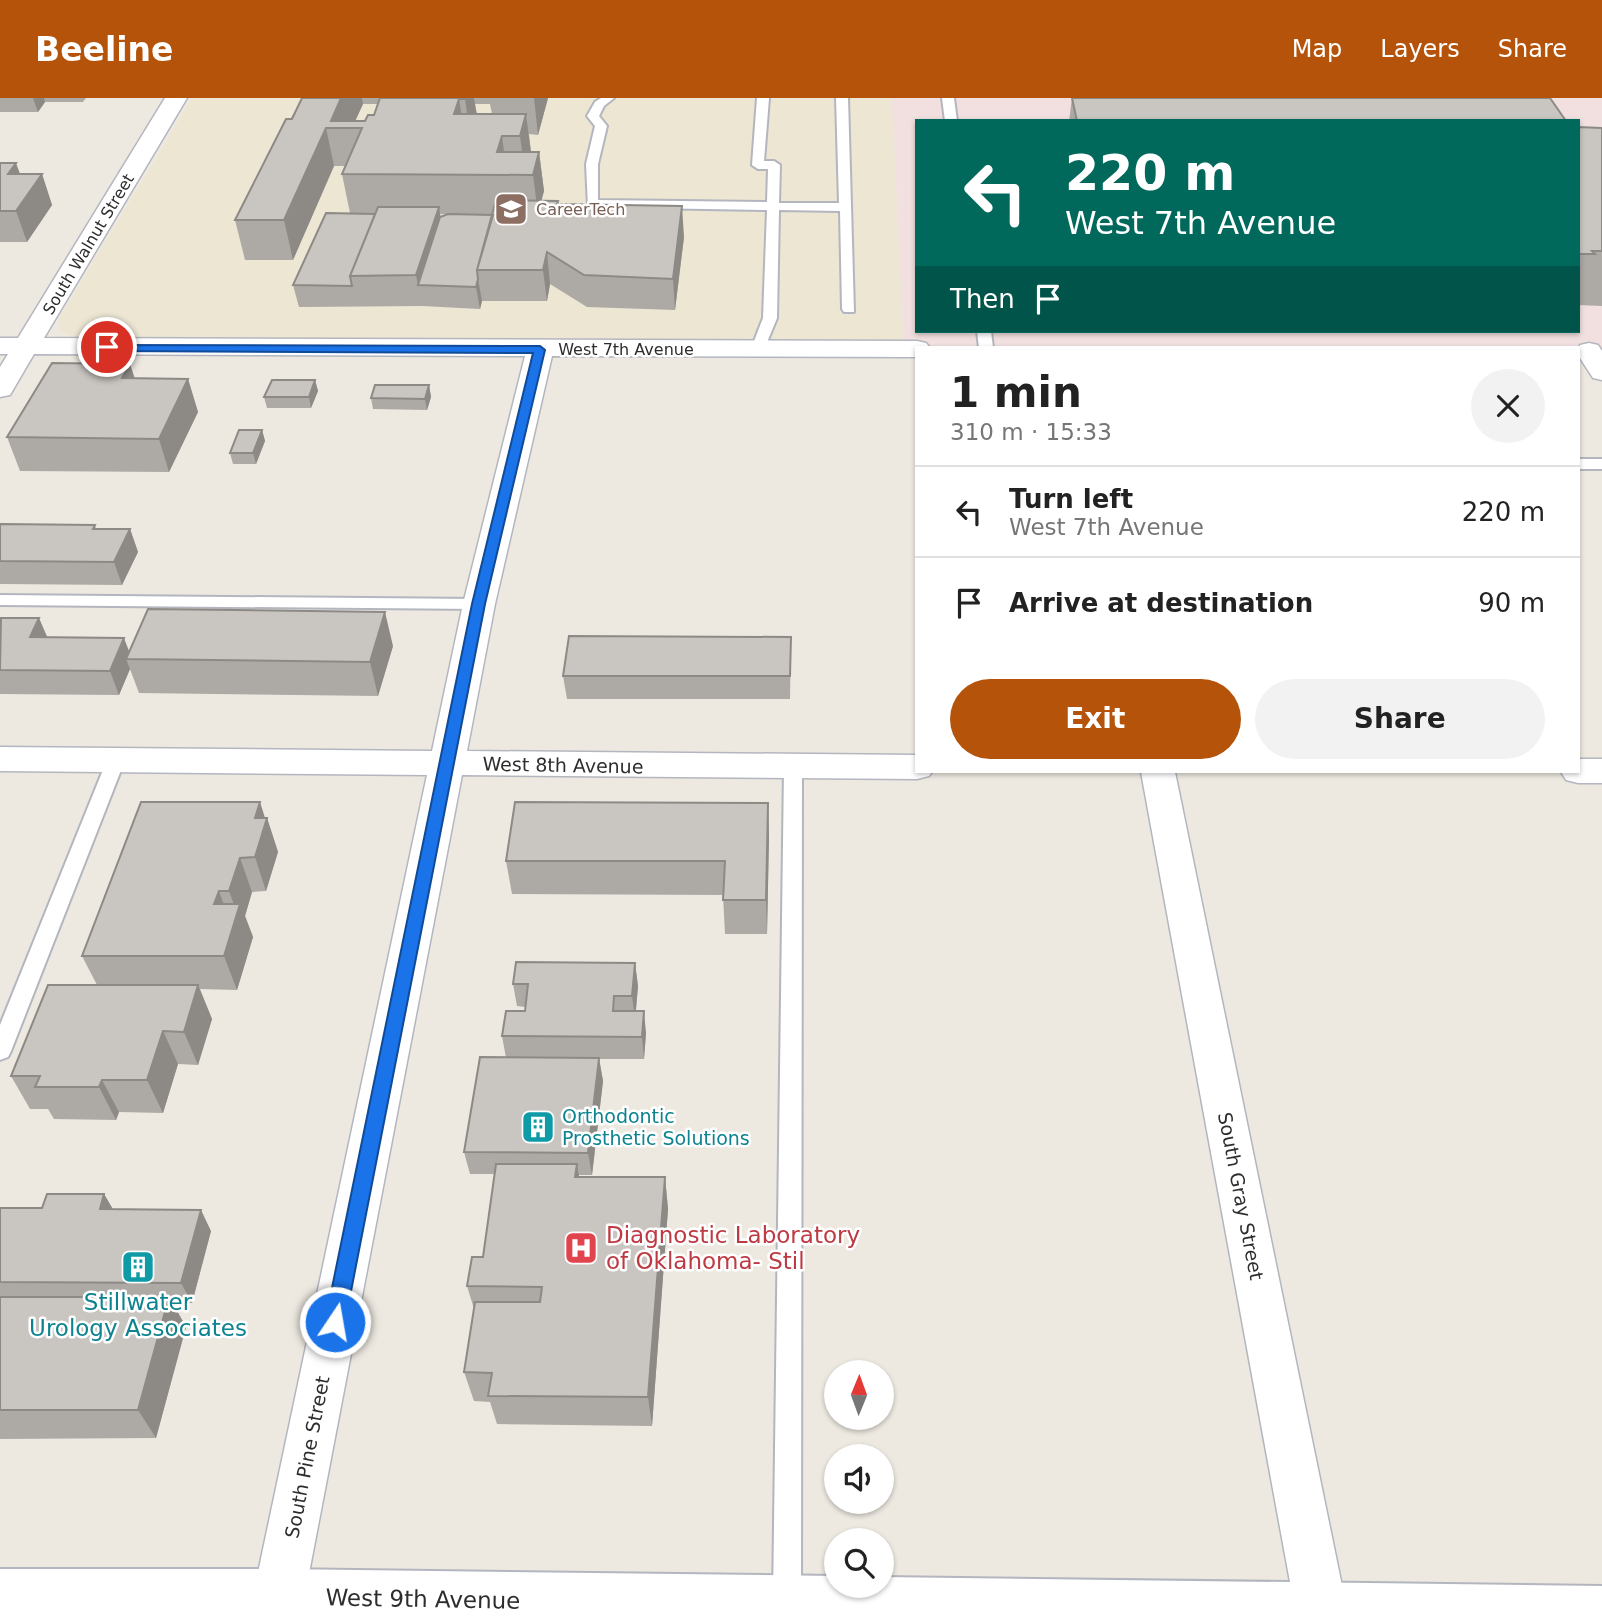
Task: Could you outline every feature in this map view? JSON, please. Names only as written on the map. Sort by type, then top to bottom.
[{"type":"street","name":"South Walnut Street","points":[[0,389],[13,346],[176,98]]},
{"type":"street","name":"West 7th Avenue","points":[[13,346],[540,350],[915,349]]},
{"type":"street","name":"South Pine Street","points":[[277,1608],[479,604],[540,350]]},
{"type":"street","name":"West 8th Avenue","points":[[0,759],[915,767]]},
{"type":"street","points":[[1580,771],[1602,771]]},
{"type":"street","name":"South Gray Street","points":[[1158,773],[1322,1615]]},
{"type":"street","name":"West 9th Avenue","points":[[0,1596],[277,1608],[787,1604],[1322,1615],[1602,1613]]},
{"type":"lane","points":[[608,98],[600,104],[593,116],[601,126],[592,164],[592,204],[846,207]]},
{"type":"lane","points":[[758,349],[770,318],[774,165],[758,165],[763,98]]},
{"type":"lane","points":[[842,98],[849,309]]},
{"type":"lane","points":[[948,98],[951,119]]},
{"type":"lane","points":[[1580,464],[1602,464]]},
{"type":"lane","points":[[0,600],[479,604]]},
{"type":"lane","points":[[0,1051],[116,760]]},
{"type":"lane","points":[[787,1604],[793,768]]},
{"type":"shaded area","name":"CareerTech","points":[[192,98],[892,98],[904,348],[75,337],[65,334],[59,329],[59,319]]},
{"type":"shaded area","points":[[892,98],[1602,98],[1602,351],[1580,351],[1580,346],[904,348]]},
{"type":"building","points":[[302,98],[341,98],[331,121],[365,121],[368,115],[374,115],[380,98],[465,98],[459,99],[454,114],[526,114],[520,136],[502,136],[497,152],[539,152],[533,175],[342,174],[362,128],[326,128],[284,220],[235,220],[286,119],[292,119]]},
{"type":"building","points":[[1072,98],[1550,98],[1565,119],[1077,119]]},
{"type":"building","points":[[1580,127],[1602,128],[1602,251],[1592,251],[1595,254],[1580,254]]},
{"type":"building","points":[[0,163],[16,163],[8,174],[42,174],[16,211],[0,211]]},
{"type":"building","points":[[496,200],[682,206],[673,279],[584,275],[547,252],[543,270],[477,270]]},
{"type":"building","points":[[378,207],[439,207],[416,275],[350,276]]},
{"type":"building","points":[[326,213],[375,214],[350,276],[352,286],[293,285]]},
{"type":"building","points":[[448,214],[493,215],[477,270],[476,287],[418,285],[440,217]]},
{"type":"building","points":[[52,363],[130,364],[122,378],[188,379],[159,439],[7,437]]},
{"type":"building","points":[[272,380],[315,380],[309,397],[264,397]]},
{"type":"building","points":[[375,385],[429,385],[425,399],[371,398]]},
{"type":"building","points":[[239,430],[262,430],[253,453],[230,453]]},
{"type":"building","points":[[0,524],[95,525],[93,529],[130,529],[114,562],[0,561]]},
{"type":"building","points":[[148,609],[385,612],[370,662],[126,659]]},
{"type":"building","points":[[1,618],[39,618],[30,637],[124,638],[110,671],[0,670]]},
{"type":"building","points":[[569,636],[791,637],[790,676],[563,676]]},
{"type":"building","points":[[141,802],[260,802],[255,818],[267,818],[255,857],[240,858],[229,891],[219,891],[214,904],[240,904],[224,956],[82,956]]},
{"type":"building","points":[[515,802],[768,803],[766,900],[723,900],[725,861],[506,861]]},
{"type":"building","points":[[516,962],[635,963],[632,996],[614,996],[613,1011],[644,1011],[642,1037],[502,1036],[506,1011],[525,1011],[528,984],[513,984]]},
{"type":"building","points":[[48,985],[198,985],[184,1032],[163,1031],[147,1080],[102,1080],[99,1087],[35,1087],[40,1076],[11,1076]]},
{"type":"building","name":"Orthodontic Prosthetic Solutions","points":[[480,1057],[599,1058],[588,1153],[464,1152]]},
{"type":"building","points":[[496,1164],[577,1164],[575,1177],[665,1177],[648,1397],[488,1396],[492,1373],[464,1372],[475,1302],[540,1302],[542,1287],[467,1286],[472,1257],[483,1257]]},
{"type":"building","points":[[47,1194],[104,1194],[100,1209],[201,1210],[181,1283],[0,1282],[0,1208],[42,1208]]},
{"type":"building","points":[[0,1297],[169,1297],[138,1410],[0,1410]]},
{"type":"place","name":"CareerTech","points":[[511,209]]},
{"type":"place","name":"Orthodontic Prosthetic Solutions","points":[[538,1127]]},
{"type":"place","name":"Diagnostic Laboratory of Oklahoma- Stil","points":[[581,1248]]},
{"type":"place","name":"Stillwater Urology Associates","points":[[138,1267]]},
{"type":"route","points":[[107,347],[540,350],[479,604],[335,1322]]}]
